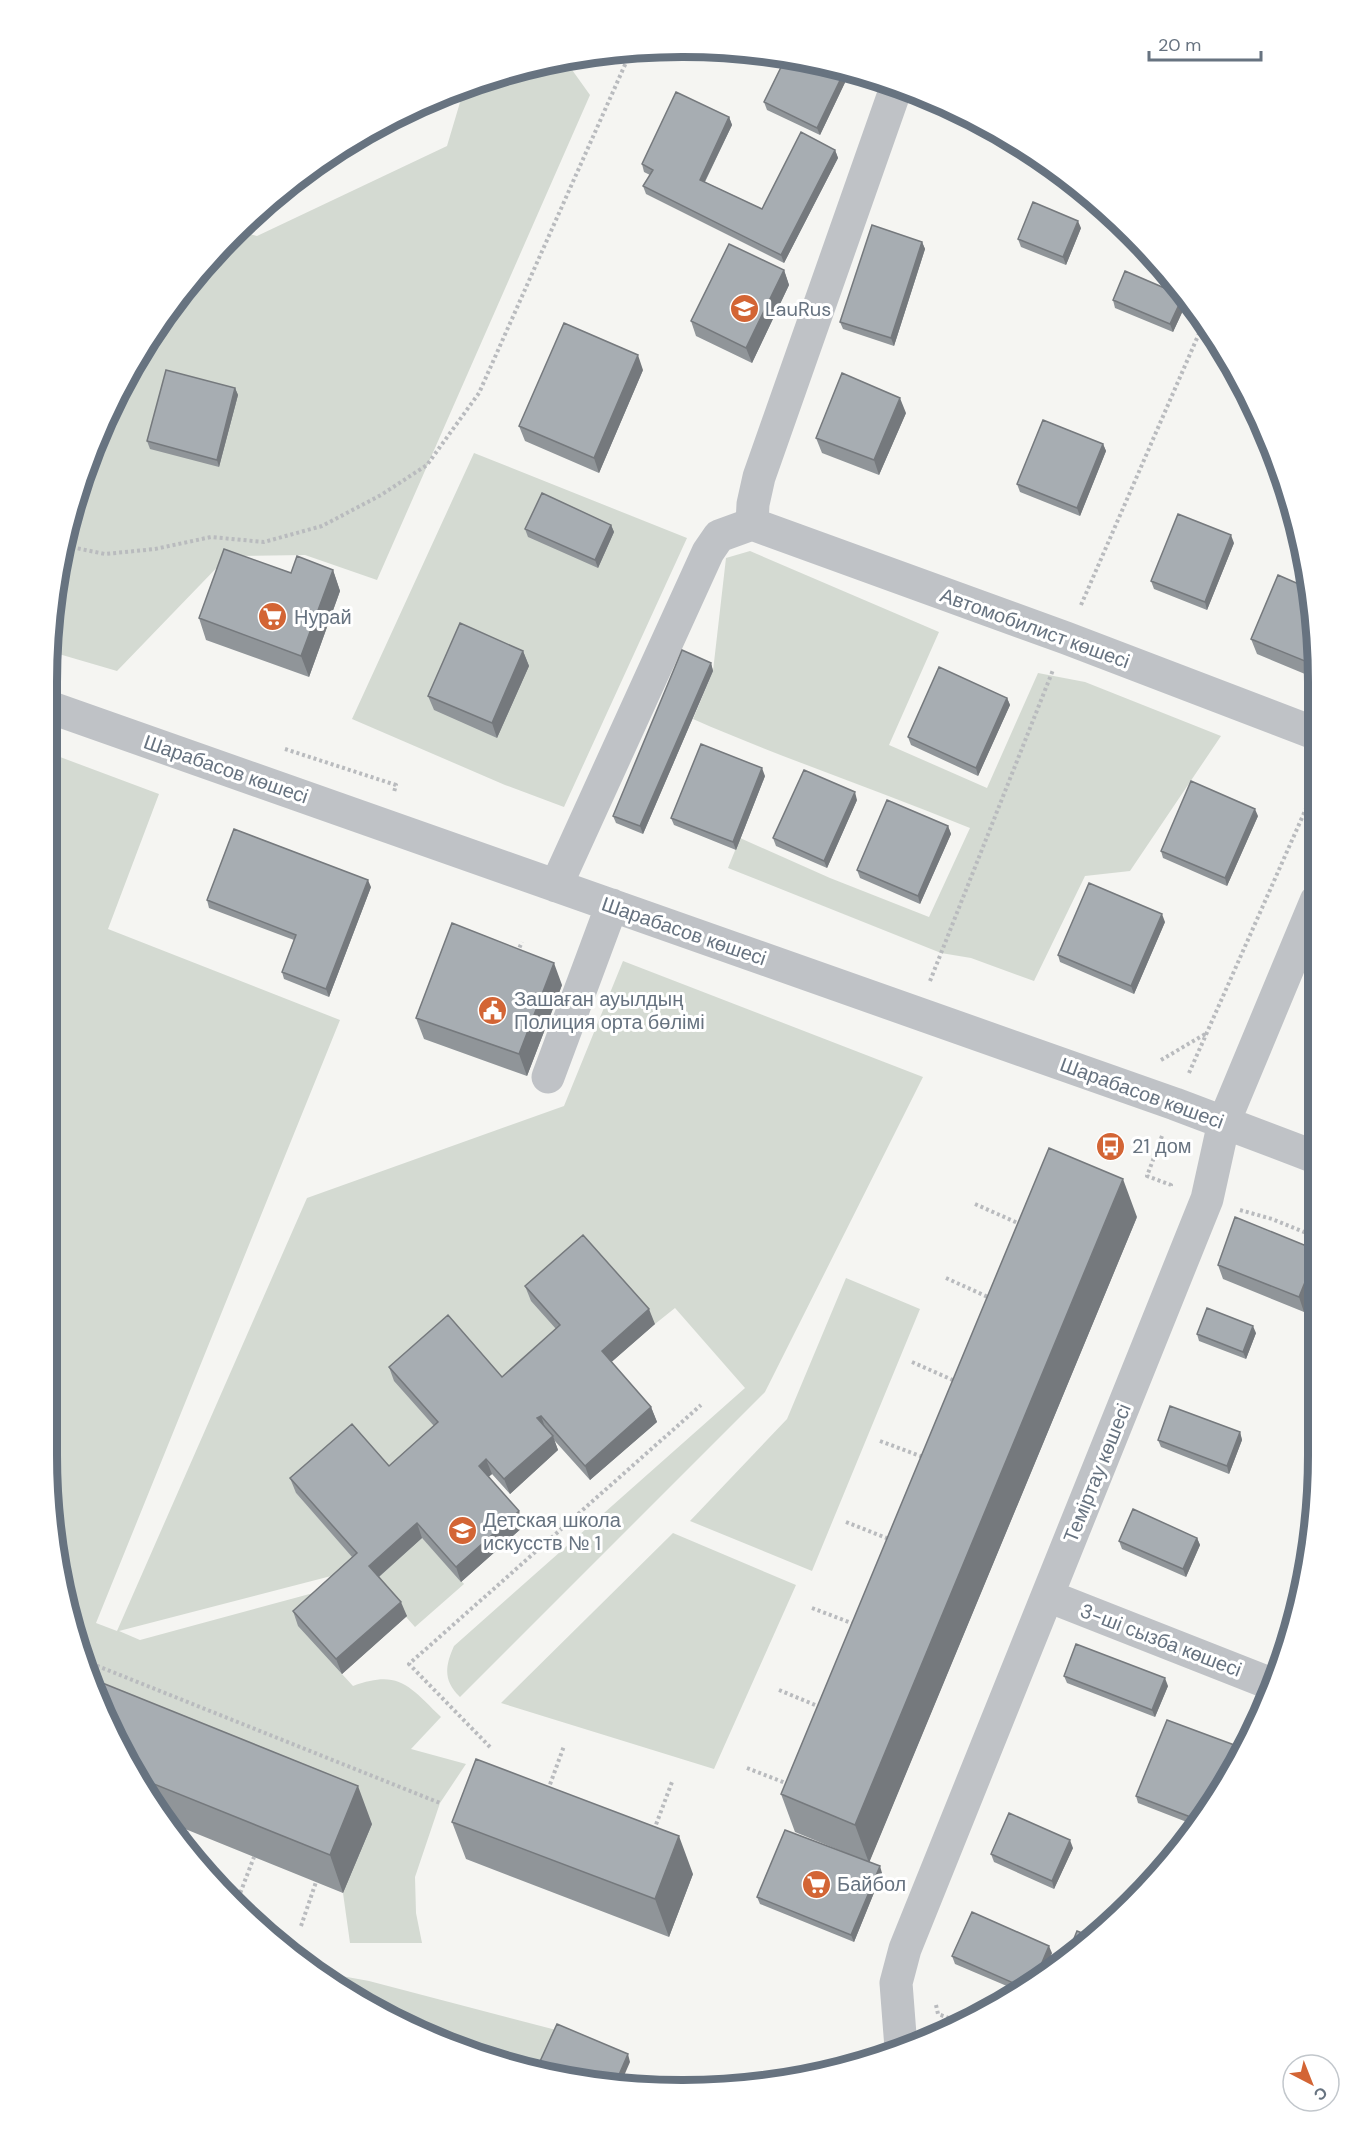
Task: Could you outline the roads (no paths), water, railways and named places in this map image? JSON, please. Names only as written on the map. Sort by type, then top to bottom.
[{"type":"street","points":[[556,886],[708,552],[719,536],[752,524],[753,504],[759,477],[894,94]]},
{"type":"street","name":"Автомобилист көшесі","points":[[752,524],[1077,642],[1308,731]]},
{"type":"street","name":"Шарабасов көшесі","points":[[57,710],[1308,1153]]},
{"type":"street","points":[[548,1077],[612,905]]},
{"type":"street","name":"Теміртау көшесі","points":[[900,2041],[896,1983],[905,1949],[1207,1199],[1224,1122],[1308,920]]},
{"type":"street","name":"3-ші сызба көшесі","points":[[1048,1596],[1265,1681]]},
{"type":"place","name":"LauRus","points":[[744,309]]},
{"type":"place","name":"Нурай","points":[[273,617]]},
{"type":"place","name":"Зашаған ауылдың Полиция орта бөлімі","points":[[493,1010]]},
{"type":"place","name":"21 дом","points":[[1111,1146]]},
{"type":"place","name":"Детская школа искусств № 1","points":[[462,1531]]},
{"type":"place","name":"Байбол","points":[[816,1884]]}]
